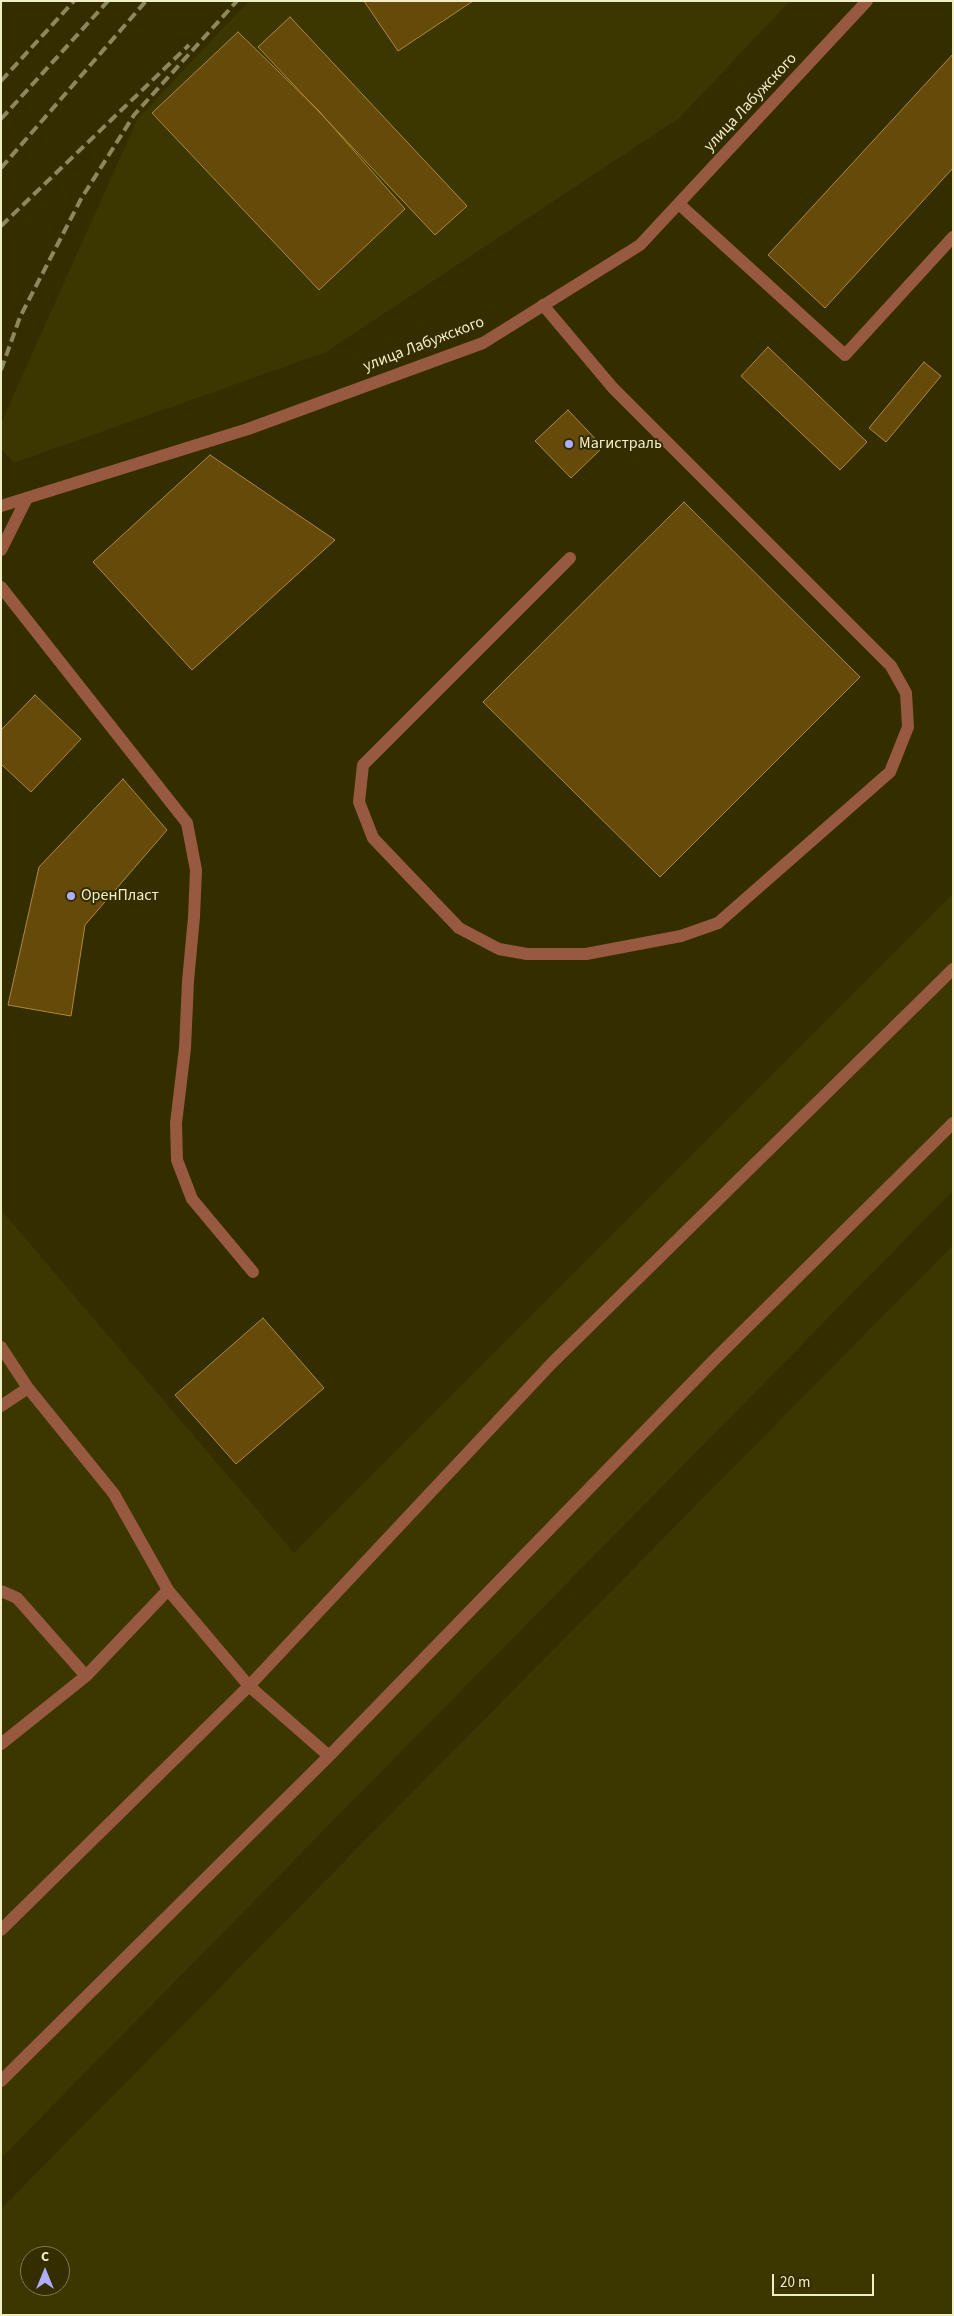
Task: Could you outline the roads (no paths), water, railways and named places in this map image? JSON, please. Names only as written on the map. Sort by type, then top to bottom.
[{"type":"street","name":"улица Лабужского","points":[[1,506],[248,429],[483,343],[640,245],[867,1]]},
{"type":"street","points":[[679,204],[845,355],[953,237]]},
{"type":"street","points":[[543,305],[613,388],[891,666],[906,693],[908,727],[890,772],[718,923],[681,936],[586,954],[527,954],[499,949],[459,928],[373,838],[359,802],[363,766],[570,558]]},
{"type":"street","points":[[1,550],[27,498]]},
{"type":"street","points":[[1,587],[187,824],[196,870],[185,1048],[176,1123],[177,1160],[192,1199],[253,1272]]},
{"type":"street","points":[[1,1930],[249,1686],[552,1363],[953,968]]},
{"type":"street","points":[[1,2081],[329,1756],[714,1359],[953,1123]]},
{"type":"street","points":[[1,1347],[28,1388],[114,1494],[168,1590],[249,1686],[329,1756]]},
{"type":"street","points":[[1,1406],[28,1388]]},
{"type":"street","points":[[1,1744],[86,1676],[168,1590]]},
{"type":"street","points":[[1,1591],[17,1598],[86,1676]]},
{"type":"railway","points":[[1,81],[74,1]]},
{"type":"railway","points":[[1,119],[108,1]]},
{"type":"railway","points":[[1,168],[146,1]]},
{"type":"railway","points":[[1,370],[20,317],[81,199],[134,115],[237,1]]},
{"type":"railway","points":[[1,226],[189,45]]},
{"type":"place","name":"Магистраль","points":[[569,444]]},
{"type":"place","name":"ОренПласт","points":[[71,896]]}]
